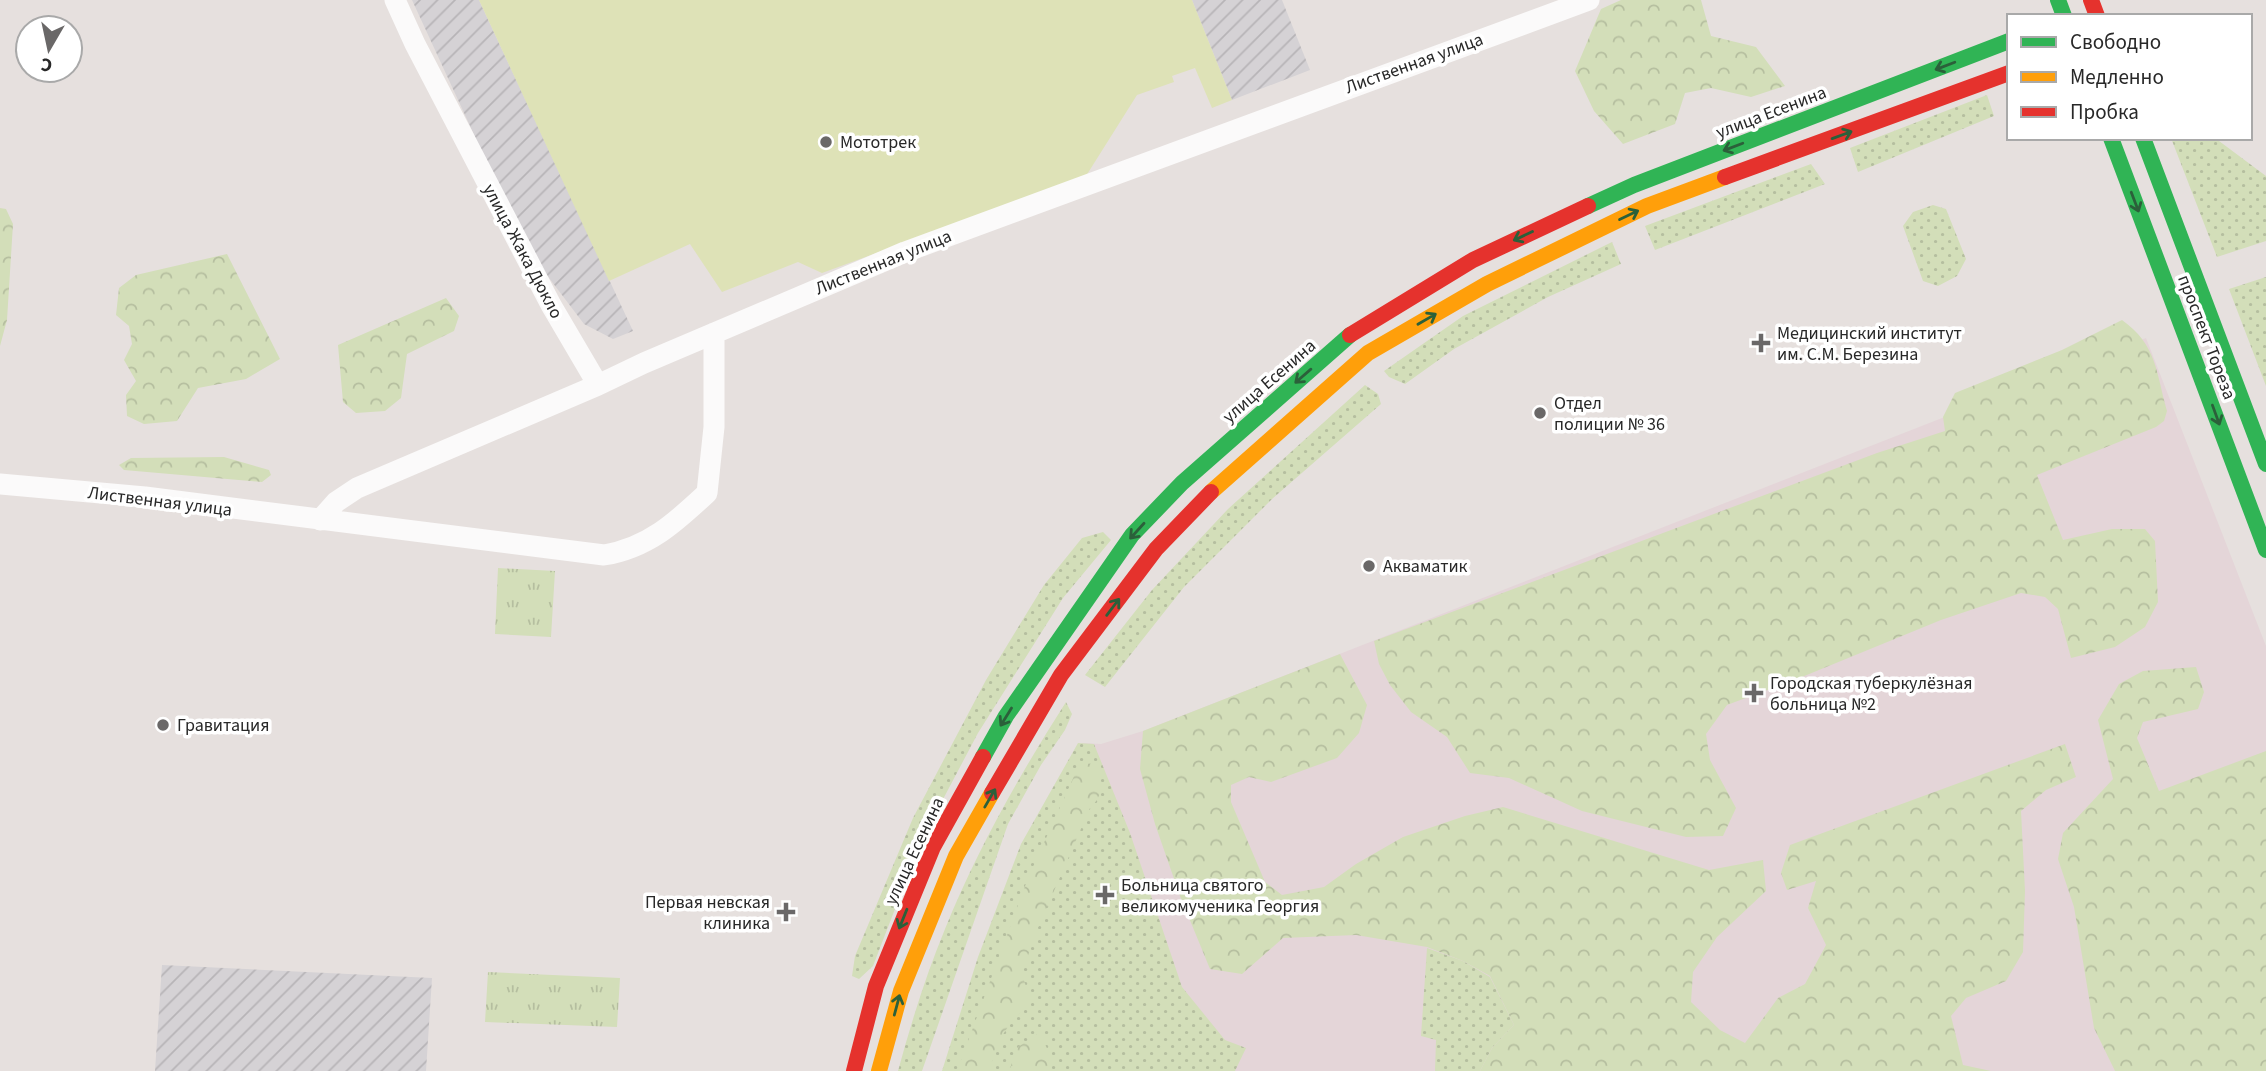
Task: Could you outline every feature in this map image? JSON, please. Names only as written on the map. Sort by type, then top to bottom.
[{"type":"street","name":"улица Жака Дюкло","points":[[395,0],[415,44],[551,304],[598,385]]},
{"type":"street","name":"Лиственная улица","points":[[0,484],[145,497],[604,555],[624,552],[643,544],[707,493],[714,427],[714,333],[942,237],[1590,0]]},
{"type":"street","name":"улица Есенина","points":[[854,1071],[876,986],[933,847],[1006,716],[1132,535],[1182,483],[1355,331],[1473,260],[1634,185],[2007,42]]},
{"type":"street","points":[[879,1071],[901,990],[956,856],[1062,676],[1156,549],[1202,501],[1357,362],[1487,284],[1647,206],[2007,74]]},
{"type":"street","name":"проспект Тореза","points":[[2112,140],[2266,550]]},
{"type":"street","name":"проспект Тореза","points":[[2144,140],[2266,464]]},
{"type":"street","points":[[320,520],[337,502],[357,488],[714,333]]},
{"type":"shaded area","points":[[412,0],[479,0],[633,331],[613,339],[584,324],[546,274],[482,152]]},
{"type":"shaded area","points":[[1192,0],[1282,0],[1310,70],[1232,100]]},
{"type":"shaded area","name":"Городская туберкулёзная больница №2","points":[[2146,338],[2266,646],[2266,1071],[947,1071],[1082,743],[1101,744],[1143,731]]},
{"type":"shaded area","points":[[162,965],[432,978],[426,1071],[155,1071]]},
{"type":"green space","name":"Мототрек","points":[[479,0],[1192,0],[1232,100],[1212,108],[1195,68],[1172,76],[1174,82],[1137,95],[1086,176],[822,273],[798,262],[722,292],[690,244],[609,281]]},
{"type":"green space","points":[[1621,0],[1701,0],[1711,36],[1756,47],[1785,86],[1751,97],[1711,88],[1685,93],[1675,124],[1623,144],[1594,111],[1575,71],[1601,9]]},
{"type":"green space","points":[[1987,95],[1994,116],[1858,172],[1850,148]]},
{"type":"green space","points":[[2172,140],[2218,140],[2266,176],[2266,241],[2217,257]]},
{"type":"green space","points":[[1811,164],[1825,184],[1655,250],[1645,226]]},
{"type":"green space","points":[[1933,205],[1946,209],[1966,259],[1957,276],[1938,286],[1923,281],[1903,226],[1913,212]]},
{"type":"green space","points":[[0,208],[6,209],[13,224],[7,320],[0,346]]},
{"type":"green space","points":[[1612,242],[1621,264],[1548,297],[1454,349],[1405,384],[1389,377],[1384,371],[1463,316]]},
{"type":"green space","points":[[227,254],[280,359],[246,379],[198,388],[177,421],[144,424],[127,416],[126,395],[136,381],[124,360],[132,344],[129,326],[116,315],[119,288],[136,275]]},
{"type":"green space","points":[[2266,277],[2266,386],[2229,289]]},
{"type":"green space","points":[[446,298],[459,316],[454,331],[407,354],[401,398],[385,411],[356,413],[343,402],[338,345]]},
{"type":"green space","points":[[2122,320],[2142,339],[2154,360],[2167,411],[2164,421],[2156,427],[2037,475],[2063,540],[2112,529],[2145,529],[2155,541],[2158,602],[2145,627],[2115,647],[2071,658],[2058,609],[2045,597],[2021,593],[1941,620],[1727,705],[1706,734],[1710,760],[1736,808],[1723,836],[1686,837],[1582,811],[1509,778],[1470,773],[1447,737],[1411,712],[1390,685],[1379,664],[1374,641],[1877,453],[1945,431],[1943,417],[1955,393],[2062,350]]},
{"type":"green space","points":[[1365,385],[1378,394],[1381,404],[1272,499],[1184,587],[1105,687],[1085,675],[1152,590],[1228,509]]},
{"type":"green space","points":[[224,457],[269,470],[271,475],[262,482],[124,470],[119,465],[131,458]]},
{"type":"green space","points":[[1103,532],[1111,540],[1063,598],[978,733],[922,839],[873,966],[859,979],[852,976],[855,956],[913,818],[986,680],[1044,585],[1082,538]]},
{"type":"green space","points":[[498,568],[555,571],[551,637],[495,634]]},
{"type":"green space","points":[[1340,654],[1367,705],[1359,733],[1337,758],[1271,782],[1249,777],[1231,785],[1231,802],[1265,882],[1282,895],[1324,887],[1356,864],[1403,837],[1465,816],[1503,807],[1709,870],[1763,860],[1766,891],[1717,937],[1693,972],[1691,1002],[1720,1030],[1745,1043],[1778,998],[1805,984],[1826,945],[1808,908],[1816,881],[1787,890],[1781,873],[1790,845],[2065,744],[2076,777],[2046,790],[2021,811],[2025,891],[2023,952],[2006,981],[1966,998],[1951,1016],[1963,1065],[1991,1071],[1480,1071],[1492,1048],[1514,1025],[1490,976],[1463,961],[1427,947],[1356,935],[1283,938],[1242,974],[1210,969],[1180,896],[1155,824],[1140,769],[1143,731]]},
{"type":"green space","points":[[2196,667],[2204,692],[2198,709],[2143,722],[2137,738],[2159,791],[2266,751],[2266,1071],[2115,1071],[2094,1028],[2074,907],[2058,859],[2063,833],[2113,779],[2098,720],[2119,684],[2143,671]]},
{"type":"green space","points":[[1066,702],[1072,714],[1008,824],[922,1071],[898,1071],[925,981],[971,870],[1000,813]]},
{"type":"green space","points":[[1078,743],[1094,744],[1130,833],[1182,987],[1225,1040],[1246,1048],[1235,1071],[942,1071],[978,957],[1021,844]]},
{"type":"green space","points":[[1080,763],[1095,764],[1100,776],[1100,793],[1090,808],[1034,937],[1022,974],[1031,1002],[1004,1033],[990,1071],[957,1071],[1028,878]]},
{"type":"green space","points":[[1427,948],[1463,961],[1490,977],[1514,1025],[1492,1048],[1480,1071],[1435,1071],[1436,1040],[1421,1036]]},
{"type":"green space","points":[[488,972],[620,978],[617,1027],[485,1022]]},
{"type":"green space","points":[[1039,1033],[1050,1054],[1047,1071],[1009,1071],[1018,1047]]},
{"type":"traffic: fast","points":[[2058,0],[2063,14]]},
{"type":"traffic: fast","points":[[1588,206],[1634,185],[2007,42]]},
{"type":"traffic: fast","points":[[2112,140],[2266,550]]},
{"type":"traffic: fast","points":[[2144,140],[2266,464]]},
{"type":"traffic: fast","points":[[983,757],[1006,716],[1132,535],[1182,483],[1350,335]]},
{"type":"traffic: slow","points":[[1211,492],[1368,353],[1487,284],[1647,206],[1725,177]]},
{"type":"traffic: slow","points":[[879,1071],[901,991],[956,856],[992,793]]},
{"type":"traffic: jam","points":[[2091,0],[2096,14]]},
{"type":"traffic: jam","points":[[1725,177],[2007,74]]},
{"type":"traffic: jam","points":[[1350,335],[1473,260],[1588,206]]},
{"type":"traffic: jam","points":[[992,793],[1061,675],[1156,549],[1211,492]]},
{"type":"traffic: jam","points":[[854,1071],[876,986],[933,847],[983,757]]},
{"type":"place","name":"Мототрек","points":[[826,142]]},
{"type":"place","name":"Медицинский институт им. С.М. Березина","points":[[1761,343]]},
{"type":"place","name":"Отдел полиции № 36","points":[[1540,413]]},
{"type":"place","name":"Акваматик","points":[[1369,566]]},
{"type":"place","name":"Городская туберкулёзная больница №2","points":[[1754,693]]},
{"type":"place","name":"Гравитация","points":[[163,725]]},
{"type":"place","name":"Больница святого великомученика Георгия","points":[[1105,895]]},
{"type":"place","name":"Первая невская клиника","points":[[786,912]]}]
